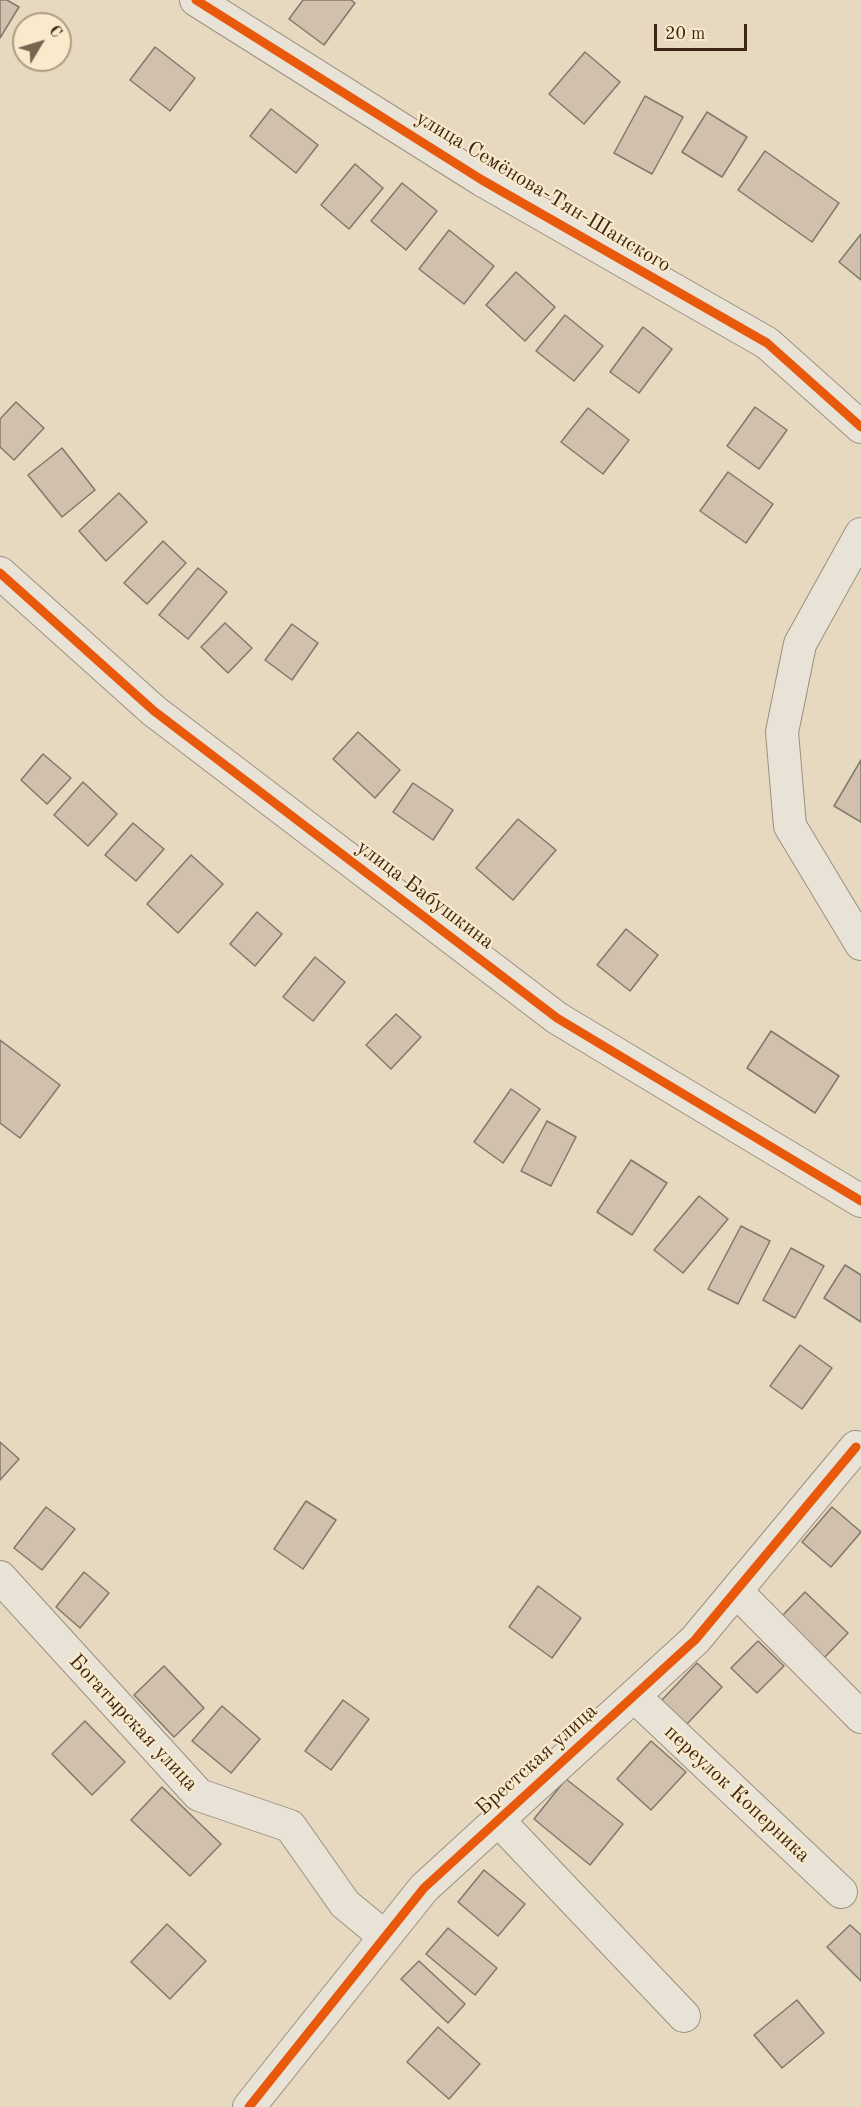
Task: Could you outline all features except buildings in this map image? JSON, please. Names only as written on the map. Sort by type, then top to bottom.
[{"type":"street","name":"улица Семёнова-Тян-Шанского","points":[[196,0],[482,180],[767,343],[861,427]]},
{"type":"street","points":[[861,534],[800,644],[782,732],[790,826],[861,944]]},
{"type":"street","name":"улица Бабушкина","points":[[0,573],[154,711],[557,1018],[861,1201]]},
{"type":"street","name":"Брестская улица","points":[[249,2107],[424,1888],[695,1640],[856,1447]]},
{"type":"street","name":"Богатырская улица","points":[[0,1577],[199,1795],[290,1826],[345,1904],[385,1937]]},
{"type":"street","points":[[736,1591],[861,1717]]},
{"type":"street","name":"переулок Коперника","points":[[634,1696],[841,1892]]},
{"type":"street","points":[[498,1820],[684,2016]]},
{"type":"cycle path","points":[[196,0],[482,180],[767,343],[861,427]]},
{"type":"cycle path","points":[[0,573],[154,711],[557,1018],[861,1201]]},
{"type":"cycle path","points":[[249,2107],[424,1888],[695,1640],[856,1447]]}]
